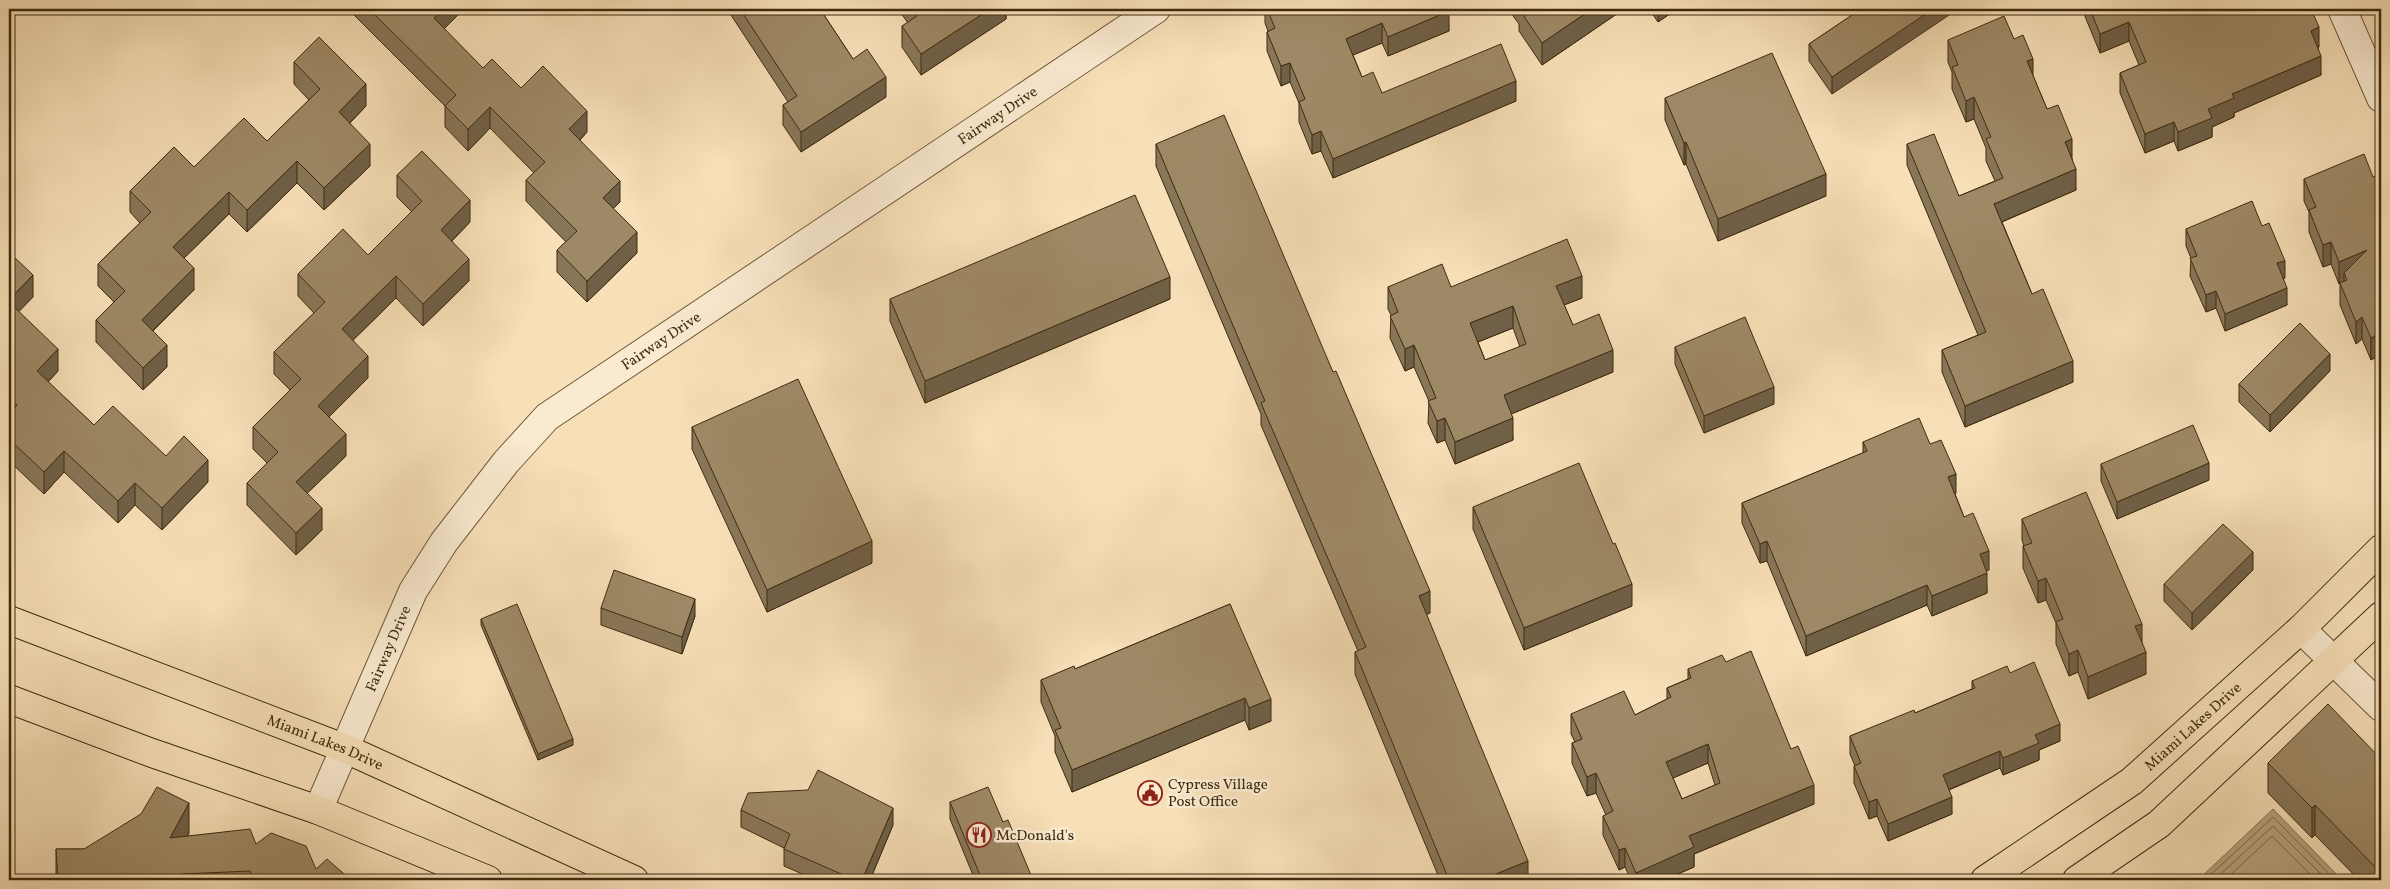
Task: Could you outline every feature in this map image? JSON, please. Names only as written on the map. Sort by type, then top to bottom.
[{"type":"main road","name":"Miami Lakes Drive","points":[[1986,880],[2132,781],[2302,629],[2381,549]]},
{"type":"main road","points":[[2077,880],[2159,824],[2335,662],[2381,616]]},
{"type":"main road","name":"Miami Lakes Drive","points":[[9,620],[346,749],[634,880]]},
{"type":"main road","points":[[9,699],[152,753],[318,810],[488,880]]},
{"type":"street","name":"Fairway Drive","points":[[318,810],[346,749],[412,591],[444,542],[506,462],[548,417],[1156,9]]},
{"type":"street","points":[[2342,9],[2381,98]]},
{"type":"street","points":[[2302,629],[2381,707]]},
{"type":"water","points":[[2273,809],[2342,880],[2198,880]]},
{"type":"building","points":[[369,9],[443,9],[434,18],[483,68],[492,59],[521,88],[543,66],[587,111],[569,129],[620,181],[603,198],[637,232],[587,281],[557,250],[577,231],[526,180],[545,162],[490,107],[468,129],[445,106],[456,95]]},
{"type":"building","points":[[740,9],[820,9],[853,59],[867,49],[886,77],[801,132],[783,105],[797,96]]},
{"type":"building","points":[[912,9],[990,9],[921,54],[902,26],[917,16]]},
{"type":"building","points":[[1267,9],[1448,9],[1449,11],[1388,37],[1382,23],[1346,39],[1362,77],[1373,72],[1382,93],[1501,44],[1516,81],[1333,159],[1321,131],[1312,135],[1299,102],[1305,99],[1290,63],[1281,66],[1267,32],[1275,28]]},
{"type":"building","points":[[1519,9],[1592,9],[1542,43]]},
{"type":"building","points":[[1861,9],[1933,9],[1832,77],[1809,44]]},
{"type":"building","points":[[2090,9],[2311,9],[2319,27],[2311,31],[2321,56],[2232,94],[2234,98],[2208,109],[2212,118],[2178,132],[2174,122],[2145,134],[2120,73],[2146,62],[2129,22],[2100,34]]},
{"type":"building","points":[[2004,16],[2014,39],[2023,35],[2033,59],[2027,61],[2047,109],[2058,105],[2072,139],[2065,142],[2076,169],[1994,204],[2032,294],[2043,289],[2073,361],[1965,406],[1942,350],[1986,332],[1907,144],[1934,134],[1959,196],[2003,178],[1986,139],[1991,137],[1974,97],[1966,101],[1952,67],[1958,65],[1948,40]]},
{"type":"building","points":[[319,37],[366,84],[339,112],[370,144],[324,188],[297,161],[247,210],[229,192],[173,247],[194,268],[142,320],[167,345],[143,368],[96,320],[125,291],[98,264],[151,212],[130,191],[174,147],[194,167],[244,118],[267,141],[320,89],[294,62]]},
{"type":"building","points":[[1772,53],[1826,174],[1718,219],[1686,142],[1684,143],[1665,98]]},
{"type":"building","points":[[1224,115],[1333,372],[1336,371],[1430,591],[1419,596],[1528,861],[1481,880],[1449,880],[1355,652],[1366,647],[1261,403],[1265,401],[1156,144]]},
{"type":"building","points":[[422,151],[470,200],[441,230],[469,259],[423,304],[396,276],[342,329],[368,356],[318,406],[346,434],[296,482],[322,508],[296,533],[247,483],[278,452],[253,427],[301,379],[274,352],[325,302],[298,274],[343,229],[368,255],[422,201],[397,175]]},
{"type":"building","points":[[2364,154],[2373,177],[2380,174],[2381,176],[2381,333],[2371,338],[2362,317],[2356,322],[2340,283],[2347,280],[2344,273],[2367,250],[2339,262],[2331,242],[2323,245],[2309,210],[2316,207],[2304,179]]},
{"type":"building","points":[[1135,195],[1170,277],[925,381],[890,299]]},
{"type":"building","points":[[2252,201],[2262,226],[2269,223],[2285,261],[2277,263],[2287,288],[2225,314],[2216,291],[2206,295],[2190,258],[2197,256],[2186,229]]},
{"type":"building","points":[[1567,239],[1582,276],[1556,286],[1573,325],[1599,314],[1613,350],[1504,395],[1513,418],[1455,442],[1445,418],[1437,421],[1428,401],[1436,398],[1414,345],[1405,349],[1390,316],[1398,312],[1388,287],[1442,264],[1451,287]],"holes":[[[1513,306],[1526,344],[1485,360],[1470,323]]]},
{"type":"building","points":[[9,252],[33,275],[9,300]]},
{"type":"building","points":[[9,302],[58,349],[37,371],[94,425],[113,406],[166,456],[184,436],[208,460],[162,508],[135,483],[118,501],[64,451],[44,472],[9,439],[9,414],[17,405],[9,397]]},
{"type":"building","points":[[1745,317],[1774,387],[1704,416],[1675,347]]},
{"type":"building","points":[[2300,323],[2330,354],[2270,415],[2239,384]]},
{"type":"building","points":[[798,379],[872,541],[767,590],[692,427]]},
{"type":"building","points":[[1919,418],[1930,444],[1941,440],[1956,474],[1948,477],[1964,517],[1973,513],[1989,551],[1980,554],[1987,573],[1932,596],[1927,585],[1806,636],[1767,541],[1760,544],[1742,503],[1867,451],[1863,442]]},
{"type":"building","points":[[2193,425],[2209,463],[2117,502],[2101,464]]},
{"type":"building","points":[[1579,463],[1632,584],[1524,628],[1473,507]]},
{"type":"building","points":[[2086,492],[2142,624],[2135,626],[2146,652],[2088,677],[2078,650],[2069,654],[2056,622],[2063,619],[2046,578],[2038,581],[2023,546],[2032,543],[2022,519]]},
{"type":"building","points":[[2223,524],[2253,552],[2192,613],[2164,584]]},
{"type":"building","points":[[614,570],[695,599],[682,637],[601,608]]},
{"type":"building","points":[[517,604],[573,739],[538,754],[481,619]]},
{"type":"building","points":[[1230,604],[1271,699],[1249,708],[1245,698],[1072,770],[1055,730],[1061,728],[1041,680],[1074,666],[1075,669]]},
{"type":"building","points":[[1751,651],[1791,749],[1798,746],[1814,785],[1689,836],[1694,847],[1636,873],[1625,848],[1619,850],[1603,816],[1613,811],[1596,773],[1587,777],[1572,743],[1582,739],[1571,714],[1624,691],[1635,715],[1671,697],[1667,688],[1691,678],[1688,669],[1722,655],[1726,662]],"holes":[[[1708,744],[1720,783],[1682,799],[1666,762]]]},
{"type":"building","points":[[2034,662],[2060,724],[2035,735],[2039,743],[2003,758],[2000,751],[1943,775],[1952,797],[1888,824],[1877,799],[1869,802],[1854,766],[1861,763],[1850,736],[1914,710],[1915,713],[1975,688],[1972,681],[2007,666],[2010,673]]},
{"type":"building","points":[[2328,704],[2381,759],[2381,873],[2315,805],[2312,808],[2268,763]]},
{"type":"building","points":[[818,770],[893,808],[862,880],[855,880],[784,849],[790,834],[741,810],[748,793],[808,790]]},
{"type":"building","points":[[157,787],[189,803],[170,838],[250,829],[256,844],[271,833],[306,846],[316,869],[327,859],[351,880],[254,880],[250,871],[182,874],[172,880],[58,880],[56,849],[84,849],[141,814]]},
{"type":"building","points":[[988,787],[1003,822],[1008,820],[1033,880],[982,880],[950,802]]},
{"type":"place","name":"Cypress Village Post Office","points":[[1150,793]]},
{"type":"place","name":"McDonald's","points":[[979,835]]}]
